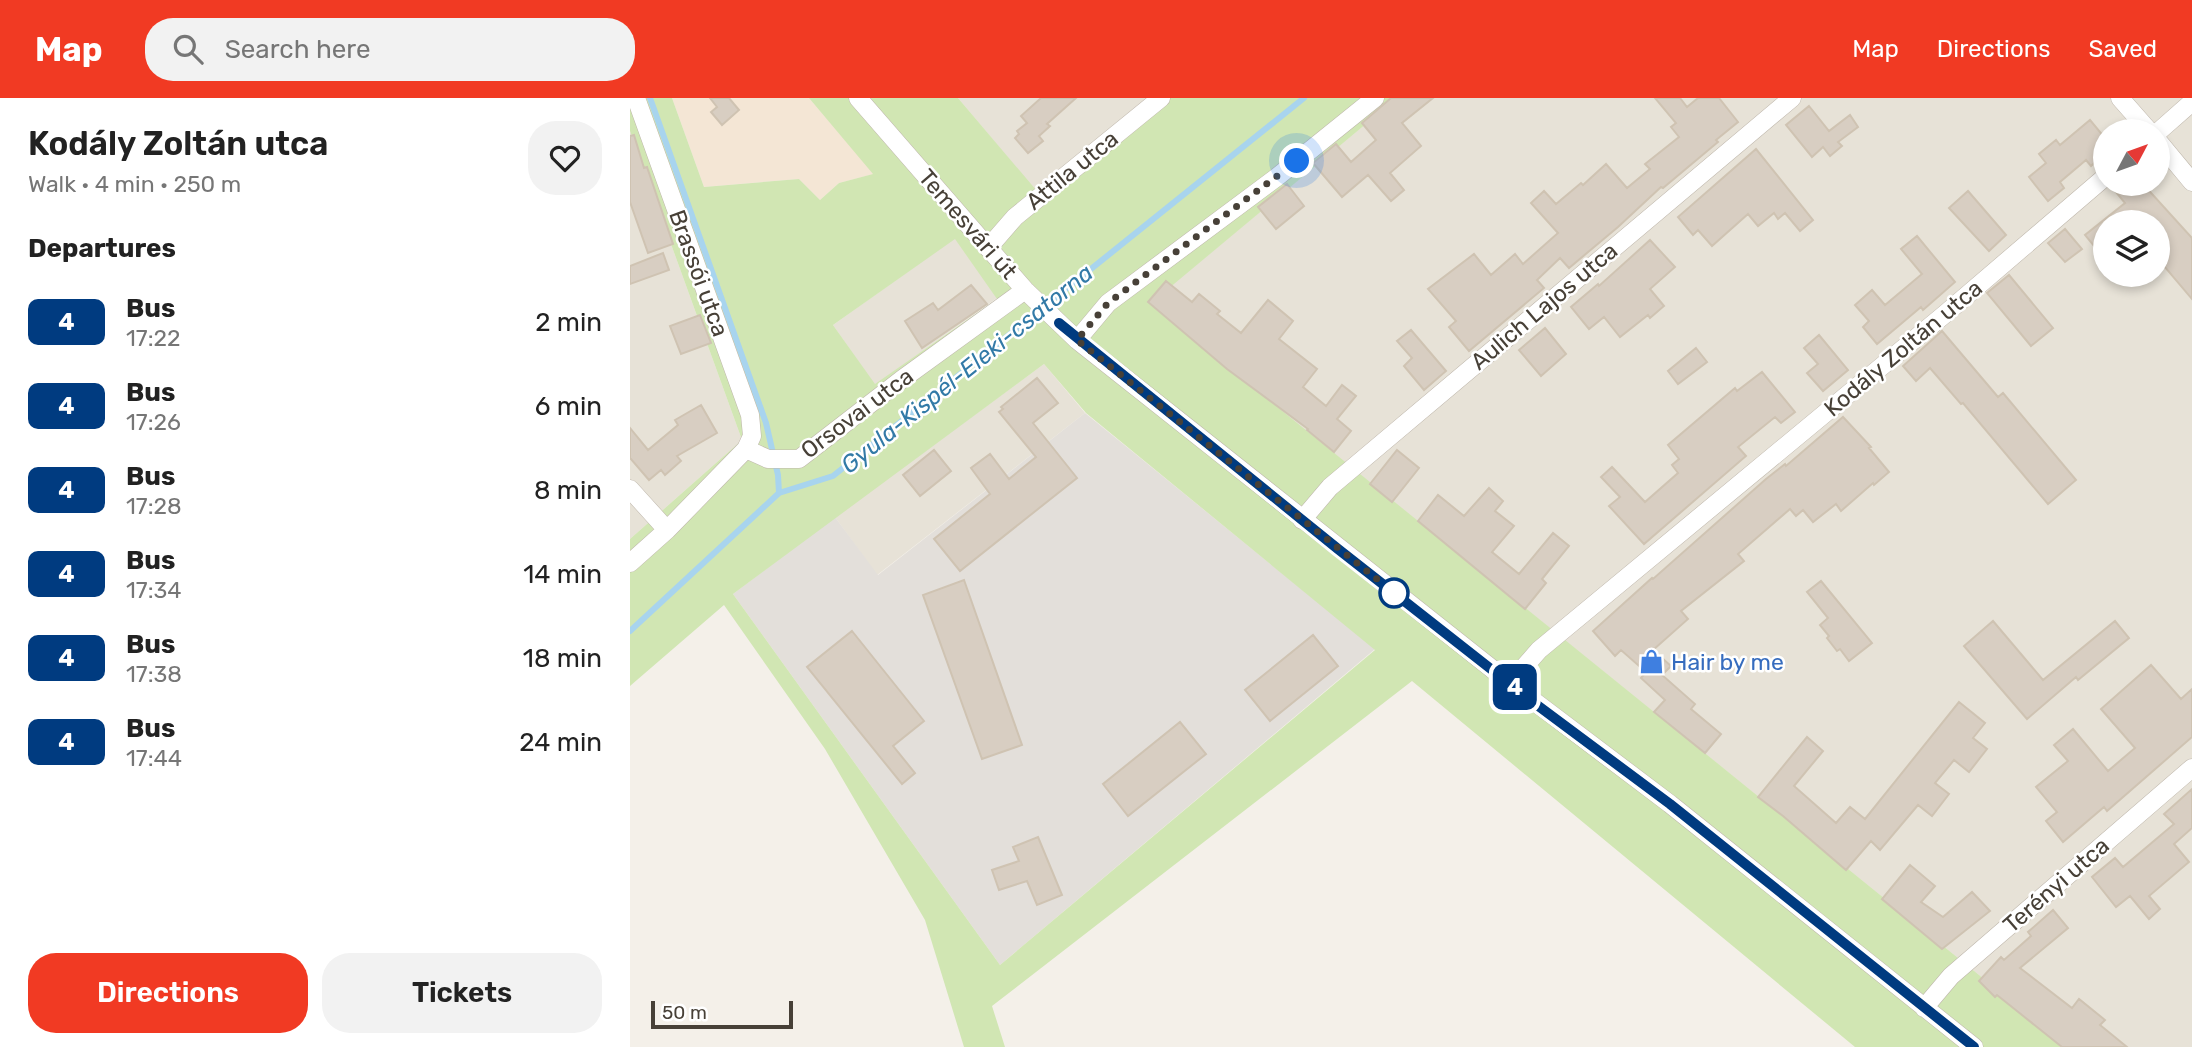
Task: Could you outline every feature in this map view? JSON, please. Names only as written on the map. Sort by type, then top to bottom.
[{"type":"street","name":"Brassói utca","points":[[636,98],[750,415],[751,436],[746,449]]},
{"type":"street","name":"Temesvári út","points":[[858,98],[1028,294],[1077,340],[1510,683],[1670,804],[1974,1047]]},
{"type":"street","name":"Attila utca","points":[[988,248],[1015,217],[1161,98]]},
{"type":"street","points":[[1077,340],[1108,303],[1277,177],[1375,98]]},
{"type":"street","name":"Aulich Lajos utca","points":[[1302,520],[1329,487],[1791,98]]},
{"type":"street","points":[[2120,98],[2138,119]]},
{"type":"street","points":[[2170,121],[2192,102]]},
{"type":"street","points":[[2170,155],[2192,182]]},
{"type":"street","name":"Kodály Zoltán utca","points":[[1510,683],[1539,650],[1934,323],[2093,187]]},
{"type":"street","name":"Orsovai utca","points":[[746,449],[775,460],[799,459],[901,380],[1028,294]]},
{"type":"street","points":[[630,563],[667,530],[746,449]]},
{"type":"street","points":[[630,489],[667,530]]},
{"type":"street","name":"Terényi utca","points":[[1924,1008],[1951,975],[2192,768]]},
{"type":"shaded area","points":[[672,98],[809,98],[874,174],[839,183],[820,200],[799,179],[704,187]]},
{"type":"shaded area","points":[[958,98],[1149,98],[1036,191]]},
{"type":"shaded area","points":[[1397,98],[2192,98],[2192,1047],[2068,1047],[1149,304]]},
{"type":"shaded area","points":[[630,131],[742,440],[630,539]]},
{"type":"shaded area","points":[[955,238],[997,298],[875,385],[833,325]]},
{"type":"shaded area","points":[[1044,364],[1085,413],[877,575],[835,517]]},
{"type":"shaded area","points":[[1085,413],[1375,649],[1000,965],[733,594],[835,517],[878,575]]},
{"type":"green space","points":[[630,98],[672,98],[704,187],[799,179],[820,200],[839,183],[873,174],[809,98],[958,98],[1037,191],[1149,98],[1397,98],[1150,304],[2068,1047],[1855,1047],[1412,681],[992,1006],[1005,1047],[964,1047],[925,920],[825,749],[724,605],[630,686],[630,539],[742,440],[630,131]],"holes":[[[955,239],[997,299],[875,384],[833,325]],[[1044,364],[1086,413],[1375,650],[1000,965],[733,594]]]},
{"type":"building","points":[[710,98],[729,98],[739,110],[722,125],[711,112],[717,107]]},
{"type":"building","points":[[1041,98],[1076,98],[1047,124],[1050,126],[1039,136],[1043,141],[1028,153],[1015,138],[1019,134],[1017,131],[1027,123],[1021,116]]},
{"type":"building","points":[[1391,98],[1433,98],[1402,123],[1421,146],[1390,173],[1404,190],[1391,201],[1368,175],[1342,197],[1313,163],[1336,144],[1351,162],[1376,140],[1362,123]]},
{"type":"building","points":[[1655,98],[1680,98],[1687,107],[1698,98],[1719,98],[1738,122],[1569,268],[1560,258],[1537,280],[1544,288],[1469,351],[1449,327],[1456,321],[1428,289],[1474,254],[1491,275],[1515,254],[1523,264],[1558,233],[1531,203],[1544,191],[1556,204],[1606,164],[1627,188],[1650,169],[1645,164],[1679,137],[1671,127],[1676,123]]},
{"type":"building","points":[[1809,106],[1829,131],[1850,115],[1858,127],[1838,142],[1842,146],[1830,156],[1823,147],[1812,157],[1786,125]]},
{"type":"building","points":[[2090,120],[2093,124],[2093,164],[2091,166],[2086,160],[2060,182],[2064,188],[2048,201],[2029,177],[2046,163],[2039,154],[2056,140],[2060,145]]},
{"type":"building","points":[[634,135],[673,244],[648,253],[630,202],[630,136]]},
{"type":"building","points":[[1756,149],[1813,220],[1800,231],[1785,213],[1778,219],[1774,213],[1758,226],[1748,214],[1712,246],[1698,230],[1693,235],[1678,217]]},
{"type":"building","points":[[1287,184],[1304,206],[1276,229],[1258,207]]},
{"type":"building","points":[[1968,191],[2006,235],[1989,251],[1949,208]]},
{"type":"building","points":[[2119,196],[2154,196],[2167,210],[2116,210],[2125,203]]},
{"type":"building","points":[[2170,214],[2192,238],[2192,299],[2170,273]]},
{"type":"building","points":[[2065,229],[2082,249],[2065,262],[2048,243]]},
{"type":"building","points":[[2093,229],[2093,245],[2085,235]]},
{"type":"building","points":[[1917,236],[1955,282],[1877,344],[1863,327],[1869,321],[1855,305],[1872,290],[1885,305],[1922,274],[1901,249]]},
{"type":"building","points":[[1650,240],[1675,267],[1650,289],[1664,306],[1620,337],[1604,317],[1589,329],[1571,307]]},
{"type":"building","points":[[663,253],[669,270],[630,284],[630,266]]},
{"type":"building","points":[[2009,275],[2053,328],[2031,346],[1987,293]]},
{"type":"building","points":[[1166,281],[1192,302],[1199,294],[1220,311],[1217,314],[1241,333],[1268,300],[1293,321],[1279,339],[1317,369],[1303,387],[1326,406],[1342,385],[1356,396],[1337,419],[1351,431],[1334,452],[1308,429],[1227,369],[1148,302]]},
{"type":"building","points":[[971,285],[987,304],[922,348],[905,321],[933,303],[938,310]]},
{"type":"building","points":[[700,315],[711,343],[681,354],[670,326]]},
{"type":"building","points":[[1545,328],[1566,354],[1541,376],[1519,350]]},
{"type":"building","points":[[1411,330],[1446,371],[1424,390],[1404,366],[1412,358],[1397,341]]},
{"type":"building","points":[[1942,331],[1998,397],[2003,393],[2076,480],[2048,504],[1930,368],[1916,381],[1903,366]]},
{"type":"building","points":[[1819,335],[1848,370],[1823,391],[1807,373],[1818,364],[1804,348]]},
{"type":"building","points":[[1696,348],[1707,362],[1678,384],[1668,371]]},
{"type":"building","points":[[1762,372],[1795,412],[1781,423],[1775,417],[1738,447],[1746,456],[1644,544],[1609,506],[1620,497],[1601,477],[1612,467],[1645,502],[1678,473],[1672,465],[1679,459],[1668,445],[1735,388],[1737,391]]},
{"type":"building","points":[[1037,378],[1058,403],[1033,423],[1077,478],[960,571],[934,539],[990,494],[971,468],[990,454],[1009,479],[1036,457],[999,412],[1003,409],[1001,407]]},
{"type":"building","points":[[701,405],[717,433],[677,456],[681,461],[665,475],[661,470],[649,480],[630,458],[630,428],[648,450],[678,425],[675,420]]},
{"type":"building","points":[[1843,417],[1871,447],[1869,448],[1889,472],[1841,511],[1836,504],[1813,522],[1803,510],[1796,516],[1790,509],[1738,554],[1744,561],[1681,611],[1688,619],[1653,650],[1671,666],[1662,675],[1695,704],[1691,709],[1721,734],[1705,753],[1654,712],[1665,700],[1641,678],[1646,672],[1621,650],[1615,656],[1593,631],[1766,479],[1785,464],[1786,466]]},
{"type":"building","points":[[934,450],[951,471],[920,496],[903,475]]},
{"type":"building","points":[[1397,450],[1419,468],[1392,502],[1370,484]]},
{"type":"building","points":[[1489,488],[1503,501],[1495,511],[1514,526],[1492,552],[1519,574],[1553,533],[1569,546],[1542,579],[1546,583],[1525,609],[1418,521],[1438,495],[1464,516]]},
{"type":"building","points":[[964,580],[1022,745],[982,759],[923,595]]},
{"type":"building","points":[[1821,581],[1872,643],[1849,661],[1827,638],[1829,636],[1820,625],[1828,618],[1807,592]]},
{"type":"building","points":[[1993,621],[2043,680],[2115,621],[2129,638],[2078,680],[2076,677],[2027,719],[1964,646]]},
{"type":"building","points":[[852,631],[924,721],[893,746],[915,773],[902,784],[807,667]]},
{"type":"building","points":[[1313,635],[1338,666],[1270,721],[1245,690]]},
{"type":"building","points":[[2151,665],[2181,699],[2192,689],[2192,737],[2107,811],[2104,807],[2063,842],[2046,821],[2057,812],[2036,787],[2068,761],[2054,745],[2073,729],[2108,771],[2135,748],[2101,709]]},
{"type":"building","points":[[1959,702],[1985,723],[1973,738],[1987,749],[1969,772],[1954,760],[1935,783],[1949,794],[1932,816],[1918,805],[1880,850],[1871,841],[1846,870],[1758,797],[1807,737],[1823,751],[1794,786],[1836,823],[1850,807],[1865,819]]},
{"type":"building","points":[[1180,722],[1206,754],[1128,816],[1103,784]]},
{"type":"building","points":[[2192,789],[2192,828],[2174,844],[2189,862],[2149,896],[2160,909],[2149,919],[2130,896],[2116,907],[2092,877],[2115,858],[2123,867],[2174,824],[2164,814]]},
{"type":"building","points":[[1038,837],[1062,895],[1037,905],[1027,881],[999,890],[992,870],[1019,861],[1013,847]]},
{"type":"building","points":[[1910,865],[1935,886],[1921,902],[1943,917],[1972,892],[1990,911],[1942,949],[1882,899]]},
{"type":"building","points":[[2053,910],[2068,928],[2020,968],[2072,1008],[2079,999],[2105,1020],[2100,1025],[2127,1047],[2062,1047],[1997,995],[1995,997],[1979,981],[2001,957],[2004,960],[2031,936],[2028,932]]},
{"type":"waterway","points":[[650,98],[766,423],[778,475],[779,493]]},
{"type":"waterway","name":"Gyula-Kispél-Eleki-csatorna","points":[[630,631],[779,493],[833,476],[1304,98]]},
{"type":"bus line","name":"4","points":[[1059,323],[1338,549],[1533,702],[1670,804],[1974,1047]]},
{"type":"place","name":"Hair by me","points":[[1651,662]]},
{"type":"route","points":[[1297,161],[1108,303],[1077,340],[1402,599],[1394,593]]}]
